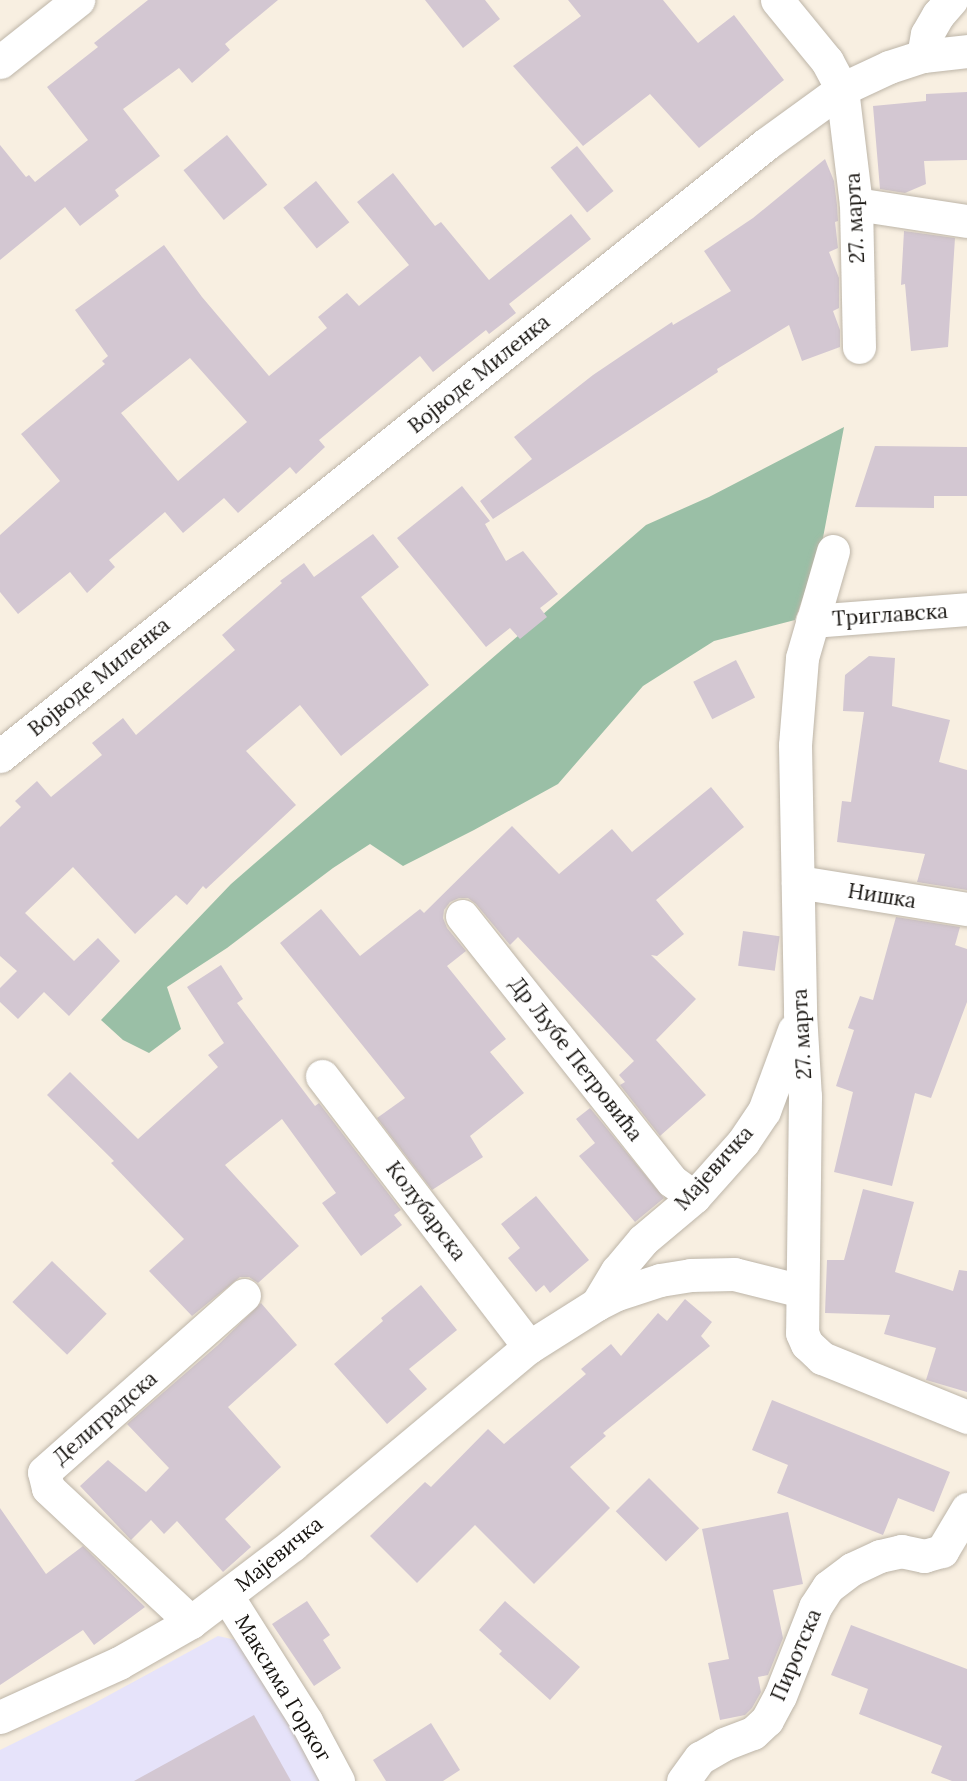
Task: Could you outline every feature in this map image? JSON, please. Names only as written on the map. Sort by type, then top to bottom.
[{"type":"street","points":[[0,62],[78,0]]},
{"type":"street","points":[[777,0],[827,61],[842,89]]},
{"type":"street","points":[[923,56],[927,34],[938,15],[951,0]]},
{"type":"street","name":"Војводе Миленка","points":[[0,756],[766,144],[842,89],[889,67],[923,56],[967,51]]},
{"type":"street","name":"27. марта","points":[[842,89],[856,204],[859,347]]},
{"type":"street","points":[[856,204],[967,221]]},
{"type":"street","name":"27. марта","points":[[833,551],[802,658],[795,745],[800,1013],[805,1096],[802,1333],[807,1344],[822,1358],[967,1417]]},
{"type":"street","name":"Триглавска","points":[[812,621],[967,609]]},
{"type":"street","name":"Нишка","points":[[798,882],[967,909]]},
{"type":"street","name":"Др Љубе Петровића","points":[[462,916],[672,1181],[694,1197]]},
{"type":"street","name":"Мајевичка","points":[[597,1304],[617,1271],[644,1240],[694,1197],[743,1142],[764,1111],[780,1074],[800,1013]]},
{"type":"street","name":"Колубарска","points":[[322,1076],[529,1347]]},
{"type":"street","name":"Мајевичка","points":[[0,1717],[120,1663],[191,1622],[226,1596],[529,1347],[597,1304],[617,1294],[660,1280],[690,1275],[734,1275],[802,1292]]},
{"type":"street","name":"Делиградска","points":[[191,1622],[48,1488],[44,1472],[244,1295]]},
{"type":"street","name":"Пиротска","points":[[682,1781],[700,1758],[724,1744],[753,1733],[767,1720],[784,1686],[814,1607],[828,1587],[852,1569],[880,1556],[901,1551],[924,1556],[942,1551],[967,1509]]},
{"type":"street","name":"Максима Горког","points":[[226,1596],[306,1721],[338,1781]]},
{"type":"shaded area","points":[[218,1636],[236,1640],[267,1678],[324,1781],[0,1781],[0,1750],[89,1706]]},
{"type":"green space","points":[[844,427],[822,543],[795,620],[714,641],[643,686],[558,784],[474,830],[403,866],[370,844],[333,868],[227,948],[167,987],[181,1029],[149,1053],[123,1040],[101,1020],[231,884],[646,525],[709,497]]},
{"type":"building","points":[[148,0],[278,0],[225,44],[230,50],[192,83],[179,68],[123,109],[160,156],[115,190],[119,196],[80,226],[65,207],[0,260],[0,145],[26,177],[29,175],[35,182],[88,140],[47,87],[98,47],[94,43]]},
{"type":"building","points":[[425,0],[485,0],[500,19],[463,48]]},
{"type":"building","points":[[568,0],[663,0],[698,43],[734,15],[784,80],[699,148],[650,94],[583,146],[513,66],[581,16]]},
{"type":"building","points":[[967,92],[967,160],[924,161],[926,184],[905,193],[880,189],[873,106],[926,101],[926,94]]},
{"type":"building","points":[[227,135],[267,185],[224,220],[183,170]]},
{"type":"building","points":[[577,146],[614,191],[587,212],[551,167]]},
{"type":"building","points":[[825,159],[834,181],[837,205],[838,221],[835,222],[838,248],[829,252],[839,278],[839,308],[833,311],[840,330],[840,347],[802,361],[789,325],[717,369],[718,372],[493,519],[480,501],[532,459],[514,437],[593,375],[633,348],[672,322],[673,325],[731,291],[704,251],[753,218]]},
{"type":"building","points":[[393,173],[435,226],[441,222],[489,280],[571,214],[591,239],[509,304],[516,313],[489,334],[486,330],[433,372],[420,356],[319,440],[325,447],[296,474],[290,467],[238,513],[224,498],[183,533],[165,512],[109,560],[115,567],[87,593],[70,572],[18,614],[0,592],[0,535],[60,481],[21,434],[105,364],[102,361],[108,356],[75,310],[164,245],[202,297],[269,376],[327,328],[318,317],[347,293],[359,306],[409,265],[357,202]],"holes":[[[190,358],[247,422],[178,481],[121,413]]]},
{"type":"building","points":[[316,181],[349,222],[317,249],[283,207]]},
{"type":"building","points":[[904,231],[955,238],[948,347],[911,351],[905,284],[901,285]]},
{"type":"building","points":[[875,446],[967,447],[967,496],[934,496],[934,508],[855,507]]},
{"type":"building","points":[[462,486],[490,521],[485,524],[506,561],[523,551],[558,594],[540,608],[547,617],[520,639],[510,628],[486,647],[397,538]]},
{"type":"building","points":[[373,534],[399,567],[361,597],[429,685],[341,756],[300,705],[246,751],[296,805],[206,889],[203,886],[187,905],[176,895],[135,934],[73,867],[25,913],[74,961],[98,938],[120,961],[69,1016],[44,992],[18,1019],[0,1002],[0,988],[17,971],[0,956],[0,827],[21,807],[15,801],[37,781],[51,797],[102,755],[92,743],[123,718],[136,735],[235,650],[222,635],[282,583],[280,581],[304,563],[314,577]]},
{"type":"building","points":[[869,656],[895,658],[892,706],[950,720],[939,762],[967,770],[967,890],[917,882],[925,854],[837,842],[842,801],[851,802],[864,712],[843,711],[845,675]]},
{"type":"building","points":[[736,660],[755,697],[712,719],[693,682]]},
{"type":"building","points":[[711,787],[744,827],[656,900],[684,934],[657,956],[651,955],[696,999],[656,1040],[706,1095],[660,1136],[620,1085],[625,1082],[619,1075],[634,1061],[518,937],[510,945],[476,904],[468,898],[459,898],[450,902],[444,910],[443,918],[447,928],[466,951],[447,966],[506,1039],[490,1052],[524,1093],[470,1136],[483,1157],[432,1190],[377,1118],[405,1098],[280,943],[321,909],[360,956],[420,909],[424,913],[512,826],[559,874],[612,829],[632,852]]},
{"type":"building","points":[[896,917],[960,927],[955,945],[967,949],[967,1002],[931,1098],[915,1093],[892,1186],[834,1172],[853,1092],[836,1086],[854,1030],[848,1028],[860,996],[873,1000]]},
{"type":"building","points":[[743,931],[780,936],[775,971],[738,966]]},
{"type":"building","points":[[221,965],[243,999],[237,1003],[315,1106],[319,1103],[401,1210],[394,1215],[402,1225],[361,1256],[322,1203],[336,1193],[282,1119],[225,1165],[299,1246],[258,1283],[249,1277],[240,1277],[192,1316],[149,1271],[184,1239],[111,1163],[114,1161],[47,1095],[70,1072],[138,1139],[218,1067],[208,1055],[224,1043],[187,987]]},
{"type":"building","points":[[590,1108],[664,1198],[635,1222],[579,1156],[595,1143],[576,1119]]},
{"type":"building","points":[[863,1189],[914,1202],[895,1272],[953,1291],[959,1270],[967,1271],[967,1392],[926,1380],[936,1348],[884,1334],[890,1315],[825,1313],[827,1260],[844,1260]]},
{"type":"building","points":[[536,1196],[589,1260],[550,1293],[544,1285],[536,1292],[508,1258],[520,1248],[501,1224]]},
{"type":"building","points":[[52,1261],[107,1314],[67,1355],[12,1302]]},
{"type":"building","points":[[421,1285],[457,1330],[409,1369],[427,1389],[387,1424],[334,1364],[383,1321],[381,1318]]},
{"type":"building","points":[[685,1299],[712,1322],[701,1336],[710,1346],[603,1433],[606,1436],[570,1467],[610,1508],[534,1584],[475,1525],[417,1583],[370,1536],[425,1482],[431,1487],[488,1429],[504,1444],[586,1374],[581,1369],[611,1344],[621,1356],[658,1313],[667,1321]]},
{"type":"building","points":[[261,1303],[297,1345],[228,1407],[281,1467],[225,1519],[251,1547],[223,1572],[177,1521],[164,1534],[151,1520],[131,1540],[80,1486],[108,1460],[146,1492],[169,1468],[127,1424],[218,1345]]},
{"type":"building","points":[[772,1400],[950,1472],[934,1512],[898,1498],[883,1535],[777,1493],[788,1465],[752,1450]]},
{"type":"building","points":[[649,1478],[699,1528],[666,1561],[616,1511]]},
{"type":"building","points":[[0,1508],[46,1574],[83,1546],[145,1607],[94,1645],[83,1630],[0,1685]]},
{"type":"building","points":[[788,1512],[803,1584],[773,1590],[783,1638],[768,1675],[758,1677],[761,1692],[745,1715],[720,1720],[708,1663],[729,1659],[702,1529]]},
{"type":"building","points":[[307,1601],[330,1635],[323,1640],[341,1668],[314,1686],[272,1624]]},
{"type":"building","points":[[505,1601],[580,1667],[550,1700],[499,1654],[502,1651],[479,1630]]},
{"type":"building","points":[[851,1625],[967,1669],[967,1781],[952,1781],[931,1773],[942,1746],[859,1714],[868,1689],[831,1675]]},
{"type":"building","points":[[254,1715],[291,1781],[134,1781]]},
{"type":"building","points":[[431,1723],[460,1770],[443,1781],[386,1781],[373,1760]]}]
